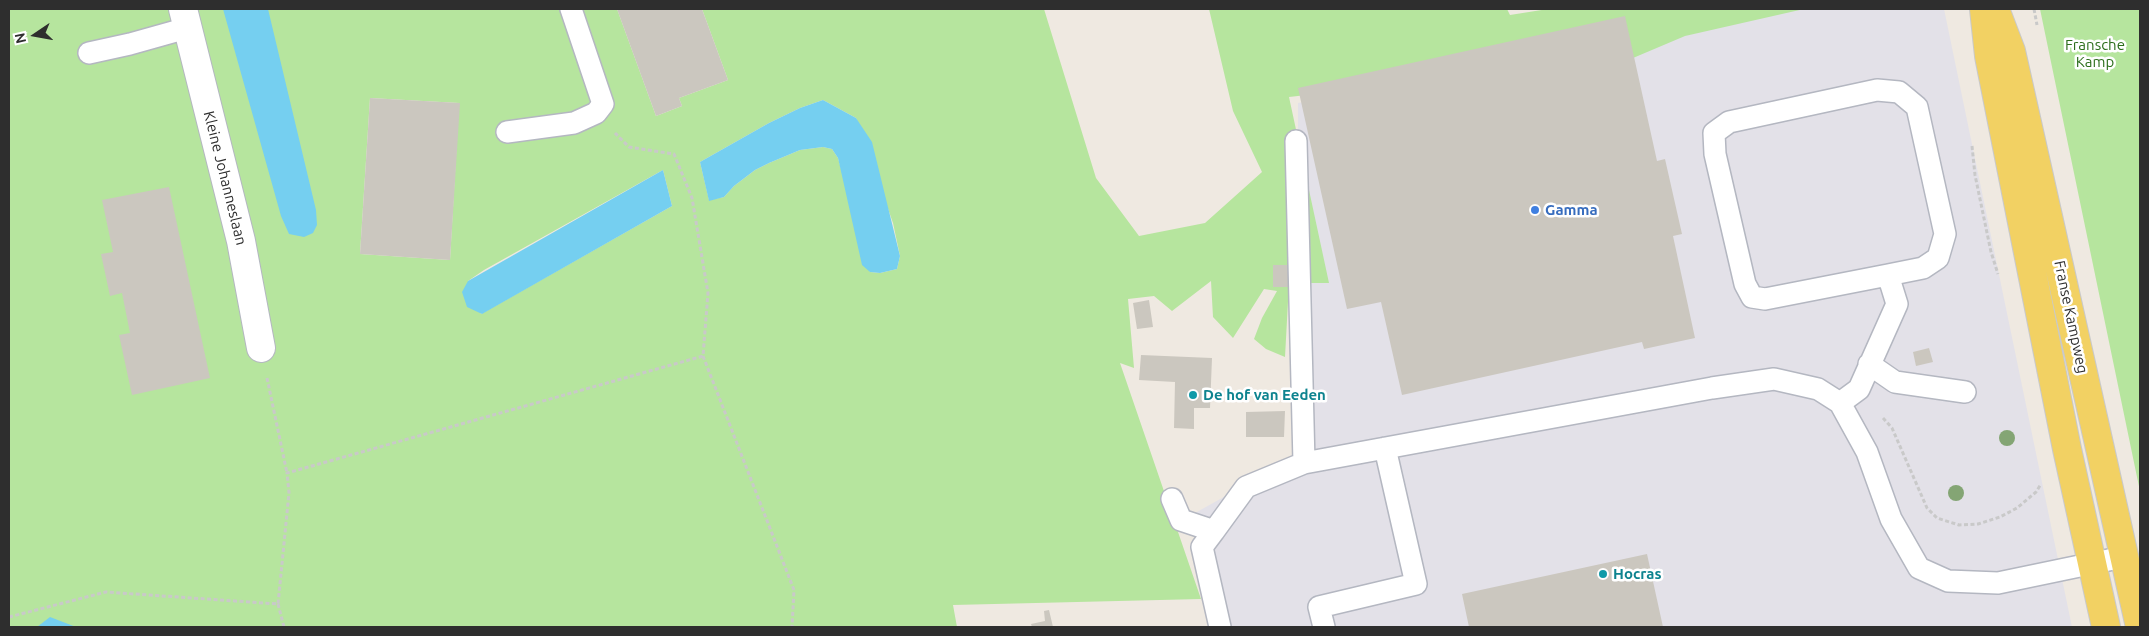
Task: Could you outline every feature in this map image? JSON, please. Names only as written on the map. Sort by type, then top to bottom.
[{"type":"main road","name":"Franse Kampweg","points":[[1984,9],[1988,56],[2091,564],[2106,627]]},
{"type":"main road","name":"Franse Kampweg","points":[[1995,9],[2011,51],[2140,627]]},
{"type":"street","name":"Kleine Johanneslaan","points":[[185,18],[241,241],[261,348]]},
{"type":"lane","points":[[507,132],[574,123],[596,113],[603,104],[571,9]]},
{"type":"lane","points":[[88,53],[130,44],[185,18]]},
{"type":"lane","points":[[1876,90],[1899,92],[1917,107],[1945,234],[1938,258],[1923,268],[1888,276],[1766,299],[1752,297],[1745,284],[1715,154],[1714,133],[1729,122],[1876,90]]},
{"type":"lane","points":[[1296,141],[1304,463]]},
{"type":"lane","points":[[1840,403],[1859,389],[1897,304],[1888,276]]},
{"type":"lane","points":[[1869,364],[1895,382],[1965,392]]},
{"type":"lane","points":[[1220,627],[1202,547],[1246,487],[1304,463],[1712,388],[1774,379],[1818,389],[1840,403],[1867,452],[1891,519],[1919,568],[1948,581],[1998,583],[2123,557]]},
{"type":"lane","points":[[1324,627],[1319,607],[1416,584],[1385,448]]},
{"type":"lane","points":[[1172,499],[1181,520],[1214,531]]},
{"type":"path","points":[[596,113],[629,146],[674,154],[692,198],[708,293],[703,356],[794,590],[792,627]]},
{"type":"path","points":[[261,348],[287,473],[289,493],[278,604],[284,627]]},
{"type":"path","points":[[287,473],[703,356]]},
{"type":"path","points":[[1859,389],[1892,428],[1927,508],[1937,518],[1959,525],[1978,524],[2000,517],[2018,508],[2036,492],[2044,479]]},
{"type":"path","points":[[9,616],[106,592],[278,604]]},
{"type":"shaded area","points":[[1793,9],[1944,9],[2072,627],[1208,627],[1195,513],[1298,456],[1298,103]]},
{"type":"green space","points":[[9,9],[617,9],[656,116],[682,106],[679,98],[728,80],[702,9],[1044,9],[1096,178],[1139,236],[1205,223],[1262,172],[1233,111],[1209,9],[1507,9],[1510,15],[1548,9],[1804,9],[1685,36],[1633,58],[1289,97],[1329,283],[1307,283],[1291,246],[1285,357],[1266,349],[1254,339],[1262,318],[1277,291],[1264,289],[1233,338],[1213,317],[1211,281],[1172,311],[1154,296],[1128,299],[1134,368],[1120,363],[1201,599],[953,605],[957,627],[9,627]],"holes":[[[370,98],[459,103],[450,260],[360,254]],[[823,100],[856,118],[893,223],[900,256],[897,269],[880,273],[870,272],[838,158],[832,149],[823,147],[800,150],[755,170],[734,186],[724,197],[709,200],[700,162],[769,123],[800,108]],[[663,170],[672,206],[481,314],[468,281],[484,270]]]},
{"type":"green space","name":"Fransche Kamp","points":[[2040,9],[2140,9],[2140,491],[2137,477]]},
{"type":"water","points":[[223,9],[268,9],[316,210],[317,225],[313,233],[304,237],[289,234],[281,216]]},
{"type":"water","points":[[823,100],[856,118],[872,142],[900,256],[897,269],[880,273],[870,272],[862,265],[838,158],[832,149],[823,147],[800,150],[769,163],[755,170],[734,186],[724,197],[709,201],[700,162],[769,123],[800,108]]},
{"type":"water","points":[[663,170],[672,206],[482,314],[467,307],[462,292],[468,281]]},
{"type":"water","points":[[50,617],[76,627],[37,627]]},
{"type":"building","points":[[617,9],[702,9],[728,80],[679,98],[682,106],[656,116]]},
{"type":"building","points":[[1625,16],[1657,161],[1665,159],[1682,234],[1673,236],[1695,338],[1644,349],[1642,342],[1402,395],[1381,302],[1347,309],[1298,88]]},
{"type":"building","points":[[370,98],[460,103],[450,260],[360,254]]},
{"type":"building","points":[[169,187],[210,378],[132,395],[119,335],[130,333],[122,293],[110,296],[101,254],[113,252],[102,200]]},
{"type":"building","points":[[1273,265],[1289,265],[1289,287],[1273,287]]},
{"type":"building","points":[[1149,300],[1153,327],[1137,329],[1133,303]]},
{"type":"building","points":[[1929,348],[1933,362],[1916,366],[1913,352]]},
{"type":"building","name":"De hof van Eeden","points":[[1141,355],[1212,358],[1210,408],[1194,408],[1194,429],[1174,428],[1175,382],[1139,380]]},
{"type":"building","points":[[1285,411],[1284,437],[1246,437],[1246,412]]},
{"type":"building","name":"Hocras","points":[[1647,554],[1663,627],[1469,627],[1462,594]]},
{"type":"building","points":[[1049,610],[1053,627],[1032,627],[1031,624],[1045,621],[1044,611]]},
{"type":"place","name":"Gamma","points":[[1535,210]]},
{"type":"place","name":"De hof van Eeden","points":[[1193,395]]},
{"type":"place","name":"Hocras","points":[[1603,574]]}]
